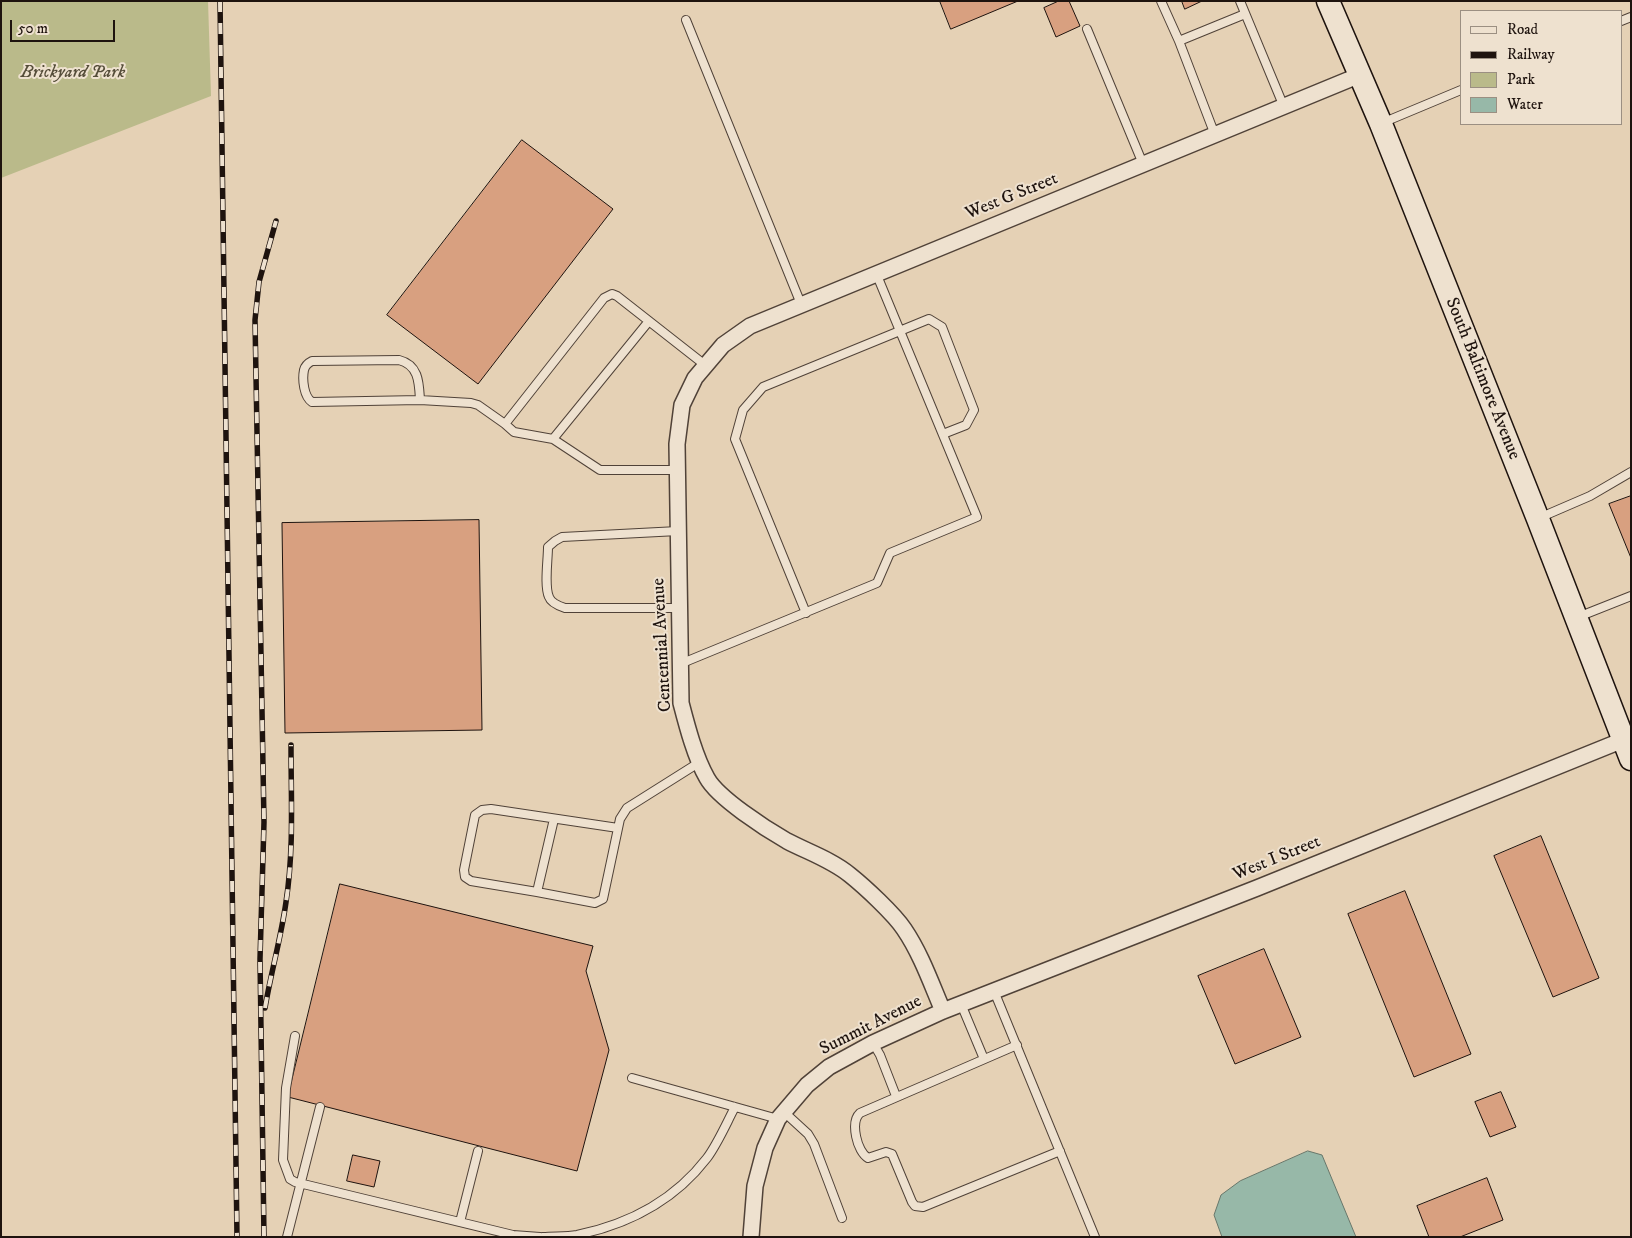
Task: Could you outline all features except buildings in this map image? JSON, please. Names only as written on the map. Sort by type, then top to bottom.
[{"type":"street","name":"South Baltimore Avenue","points":[[1328,1],[1381,124],[1538,519],[1627,750]]},
{"type":"street","name":"West G Street","points":[[695,378],[723,345],[750,326],[1360,75]]},
{"type":"street","name":"Centennial Avenue","points":[[695,378],[682,405],[677,444],[677,470],[681,703],[700,762],[707,779],[748,816],[787,841],[849,874],[903,927],[918,953],[942,1011]]},
{"type":"street","name":"West I Street","points":[[942,1011],[1266,884],[1627,750]]},
{"type":"street","name":"Summit Avenue","points":[[751,1237],[755,1186],[765,1148],[781,1115],[807,1085],[829,1067],[873,1043],[942,1011]]},
{"type":"lane","points":[[1161,1],[1214,135]]},
{"type":"lane","points":[[1240,1],[1284,106]]},
{"type":"lane","points":[[1178,41],[1246,14]]},
{"type":"lane","points":[[686,20],[801,304]]},
{"type":"lane","points":[[1087,29],[1142,164]]},
{"type":"lane","points":[[1381,124],[1460,90]]},
{"type":"lane","points":[[680,664],[877,583],[890,553],[977,517],[876,273]]},
{"type":"lane","points":[[505,424],[604,298],[612,294],[705,365]]},
{"type":"lane","points":[[806,612],[736,439],[744,410],[763,387],[928,319],[942,327],[974,410],[966,425],[943,434]]},
{"type":"lane","points":[[553,439],[649,321]]},
{"type":"lane","points":[[420,400],[417,375],[406,362],[399,360],[312,361],[307,364],[304,370],[305,395],[307,400],[312,402],[420,400],[471,403],[478,405],[514,432],[553,439],[600,470],[677,470]]},
{"type":"lane","points":[[1538,519],[1590,496],[1631,472]]},
{"type":"lane","points":[[678,531],[562,537],[548,547],[547,590],[549,598],[564,608],[679,608]]},
{"type":"lane","points":[[1576,618],[1631,596]]},
{"type":"lane","points":[[618,828],[491,809],[482,810],[475,815],[464,870],[465,877],[471,881],[595,903],[603,899],[620,819],[627,808],[700,762]]},
{"type":"lane","points":[[538,892],[554,819]]},
{"type":"lane","points":[[994,991],[1095,1237]]},
{"type":"lane","points":[[961,1004],[984,1059]]},
{"type":"lane","points":[[295,1036],[286,1088],[283,1160],[290,1179],[513,1235],[541,1237],[575,1235],[639,1216],[688,1179],[707,1157],[735,1107]]},
{"type":"lane","points":[[873,1043],[880,1055],[896,1096]]},
{"type":"lane","points":[[1016,1046],[860,1112],[855,1121],[854,1130],[860,1147],[865,1157],[872,1158],[886,1152],[892,1154],[912,1202],[919,1207],[1060,1151]]},
{"type":"lane","points":[[632,1078],[735,1107],[781,1115],[808,1134],[814,1144],[842,1218]]},
{"type":"lane","points":[[287,1237],[320,1107]]},
{"type":"lane","points":[[460,1222],[478,1151]]},
{"type":"green space","name":"Brickyard Park","points":[[1,1],[208,1],[211,96],[1,178]]},
{"type":"water","points":[[1308,1151],[1322,1155],[1356,1237],[1222,1237],[1214,1215],[1221,1195],[1240,1181]]},
{"type":"railway","points":[[220,1],[237,1237]]},
{"type":"railway","points":[[264,1237],[260,959],[264,822],[255,320],[259,282],[276,221]]},
{"type":"railway","points":[[265,1008],[289,882],[292,824],[291,745]]}]
